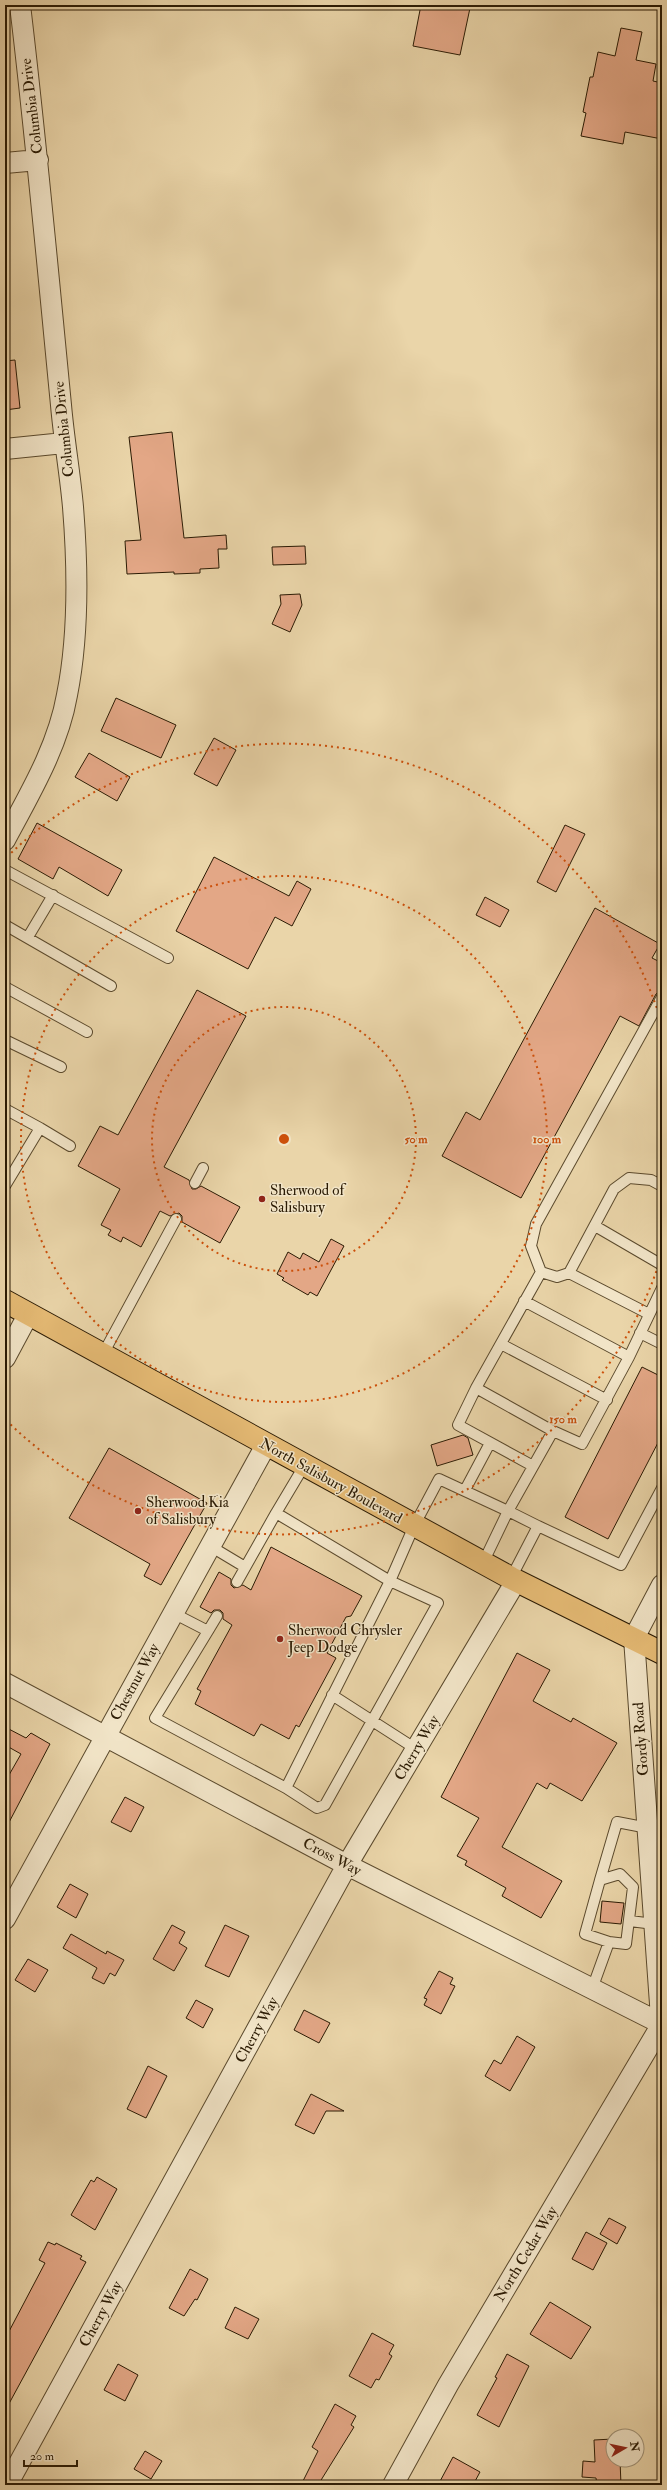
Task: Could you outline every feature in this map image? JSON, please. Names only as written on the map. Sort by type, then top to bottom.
[{"type":"main road","name":"North Salisbury Boulevard","points":[[5,1301],[28,1315],[103,1354],[304,1466],[514,1580],[662,1653]]},
{"type":"street","name":"Columbia Drive","points":[[5,840],[54,741],[67,697],[74,651],[76,556],[73,507],[64,443],[38,160],[20,5]]},
{"type":"street","points":[[5,163],[38,160]]},
{"type":"street","points":[[5,449],[64,443]]},
{"type":"street","points":[[5,1358],[28,1315]]},
{"type":"street","name":"Chestnut Way","points":[[5,1919],[266,1445]]},
{"type":"street","name":"Cherry Way","points":[[7,2485],[347,1865],[514,1580]]},
{"type":"street","points":[[634,1638],[662,1585]]},
{"type":"street","name":"Gordy Road","points":[[634,1638],[648,1828],[657,1896],[654,1924],[660,1976],[662,2032]]},
{"type":"street","name":"Cross Way","points":[[5,1683],[347,1865],[662,2024]]},
{"type":"street","name":"North Cedar Way","points":[[393,2485],[448,2385],[662,2024]]},
{"type":"lane","points":[[5,870],[168,958]]},
{"type":"lane","points":[[28,937],[53,895]]},
{"type":"lane","points":[[5,925],[111,986]]},
{"type":"lane","points":[[5,987],[87,1032]]},
{"type":"lane","points":[[541,1272],[531,1246],[536,1224],[662,997]]},
{"type":"lane","points":[[5,1040],[61,1067]]},
{"type":"lane","points":[[5,1110],[40,1128],[70,1146]]},
{"type":"lane","points":[[5,1186],[40,1128]]},
{"type":"lane","points":[[195,1183],[203,1168]]},
{"type":"lane","points":[[541,1272],[557,1277],[569,1273],[614,1189],[630,1178],[651,1180],[662,1186]]},
{"type":"lane","points":[[103,1354],[176,1219]]},
{"type":"lane","points":[[595,1226],[662,1264]]},
{"type":"lane","points":[[533,1466],[458,1425],[476,1388],[541,1272]]},
{"type":"lane","points":[[569,1273],[649,1314]]},
{"type":"lane","points":[[476,1388],[553,1431],[582,1444],[607,1400],[662,1289]]},
{"type":"lane","points":[[524,1301],[629,1357]]},
{"type":"lane","points":[[640,1333],[662,1344]]},
{"type":"lane","points":[[501,1344],[607,1400]]},
{"type":"lane","points":[[483,1563],[508,1511],[553,1431]]},
{"type":"lane","points":[[465,1490],[490,1443]]},
{"type":"lane","points":[[237,1582],[304,1466]]},
{"type":"lane","points":[[286,1788],[390,1581],[414,1526],[439,1479],[621,1565],[662,1488]]},
{"type":"lane","points":[[217,1616],[155,1718],[286,1788],[317,1808],[325,1805],[438,1604],[390,1581],[276,1513]]},
{"type":"lane","points":[[514,1580],[538,1526]]},
{"type":"lane","points":[[210,1546],[245,1567]]},
{"type":"lane","points":[[173,1612],[208,1631]]},
{"type":"lane","points":[[332,1695],[416,1748]]},
{"type":"lane","points":[[600,1880],[620,1874],[633,1887],[626,1944],[609,1942],[585,1934],[600,1880],[617,1822],[648,1828]]},
{"type":"lane","points":[[630,1921],[654,1924]]},
{"type":"lane","points":[[592,1989],[609,1942]]},
{"type":"building","points":[[421,5],[456,5],[470,8],[460,55],[413,46]]},
{"type":"building","points":[[621,28],[642,32],[636,60],[656,64],[653,81],[662,83],[662,139],[625,132],[623,144],[581,136],[586,113],[583,112],[590,77],[593,77],[598,52],[615,56]]},
{"type":"building","points":[[15,360],[20,408],[5,410],[5,361]]},
{"type":"building","points":[[172,432],[184,538],[226,535],[227,549],[218,549],[219,568],[200,569],[200,573],[174,574],[174,572],[127,574],[125,541],[141,540],[129,437]]},
{"type":"building","points":[[305,546],[306,564],[273,565],[272,547]]},
{"type":"building","points":[[300,594],[302,605],[290,632],[272,624],[281,604],[280,595]]},
{"type":"building","points":[[116,698],[176,725],[161,758],[101,731]]},
{"type":"building","points":[[214,738],[236,750],[217,786],[194,774]]},
{"type":"building","points":[[89,753],[130,777],[117,801],[75,777]]},
{"type":"building","points":[[37,823],[122,870],[108,896],[59,867],[53,879],[18,859]]},
{"type":"building","points":[[565,825],[585,834],[556,892],[537,882]]},
{"type":"building","points":[[214,857],[289,896],[297,881],[311,889],[292,926],[275,917],[248,969],[176,931]]},
{"type":"building","points":[[485,897],[509,910],[500,927],[476,915]]},
{"type":"building","points":[[595,908],[660,944],[652,958],[662,963],[662,990],[656,994],[639,1026],[620,1016],[521,1198],[442,1156],[466,1112],[480,1120]]},
{"type":"building","points":[[197,990],[246,1016],[164,1167],[189,1180],[192,1189],[196,1189],[201,1186],[240,1207],[220,1243],[182,1222],[182,1216],[179,1213],[170,1216],[160,1211],[141,1247],[123,1237],[121,1242],[108,1235],[111,1230],[101,1225],[120,1189],[78,1166],[100,1126],[118,1135]]},
{"type":"building","points":[[331,1239],[344,1246],[317,1296],[310,1292],[308,1295],[282,1280],[284,1278],[277,1274],[288,1252],[300,1259],[303,1253],[319,1262]]},
{"type":"building","points":[[642,1367],[662,1377],[662,1435],[608,1539],[565,1517]]},
{"type":"building","points":[[463,1435],[468,1438],[473,1455],[437,1466],[431,1445]]},
{"type":"building","name":"Sherwood Kia of Salisbury","points":[[109,1448],[207,1503],[161,1585],[144,1576],[150,1564],[69,1518]]},
{"type":"building","name":"Sherwood Chrysler Jeep Dodge","points":[[271,1547],[362,1596],[351,1616],[346,1617],[327,1653],[336,1658],[299,1727],[296,1725],[289,1739],[261,1724],[254,1736],[195,1704],[201,1691],[197,1689],[232,1625],[223,1619],[223,1613],[220,1610],[214,1610],[211,1613],[200,1607],[219,1572],[231,1579],[231,1585],[234,1588],[243,1585],[251,1590]]},
{"type":"building","points":[[517,1653],[550,1670],[533,1701],[571,1722],[573,1718],[617,1743],[582,1801],[550,1783],[547,1789],[537,1783],[502,1847],[562,1881],[541,1918],[502,1896],[506,1888],[465,1865],[467,1861],[457,1856],[479,1818],[441,1797]]},
{"type":"building","points":[[5,1727],[26,1738],[31,1733],[50,1744],[5,1830],[5,1782],[21,1754],[5,1745]]},
{"type":"building","points":[[125,1797],[144,1807],[131,1832],[111,1822]]},
{"type":"building","points":[[70,1884],[88,1894],[76,1918],[57,1907]]},
{"type":"building","points":[[602,1901],[624,1903],[621,1924],[600,1922]]},
{"type":"building","points":[[172,1925],[185,1932],[179,1943],[187,1948],[174,1971],[153,1959]]},
{"type":"building","points":[[225,1925],[249,1936],[229,1977],[205,1966]]},
{"type":"building","points":[[71,1934],[106,1954],[107,1951],[124,1960],[115,1976],[110,1973],[104,1984],[92,1978],[97,1968],[63,1948]]},
{"type":"building","points":[[28,1959],[48,1970],[35,1992],[15,1980]]},
{"type":"building","points":[[439,1971],[453,1978],[450,1984],[455,1986],[441,2014],[424,2005],[427,1999],[424,1998]]},
{"type":"building","points":[[196,2000],[213,2009],[203,2028],[186,2018]]},
{"type":"building","points":[[304,2010],[330,2023],[319,2043],[294,2030]]},
{"type":"building","points":[[517,2036],[535,2047],[510,2091],[485,2076],[494,2060],[501,2064]]},
{"type":"building","points":[[148,2066],[167,2076],[146,2118],[127,2109]]},
{"type":"building","points":[[311,2094],[344,2111],[326,2111],[314,2134],[295,2125]]},
{"type":"building","points":[[97,2177],[117,2189],[95,2230],[71,2215],[91,2180],[94,2182]]},
{"type":"building","points":[[609,2218],[626,2227],[617,2244],[600,2234]]},
{"type":"building","points":[[586,2232],[607,2243],[593,2270],[572,2259]]},
{"type":"building","points":[[48,2242],[55,2245],[56,2243],[82,2256],[80,2259],[86,2262],[5,2411],[5,2339],[45,2263],[39,2260]]},
{"type":"building","points":[[190,2269],[208,2279],[197,2300],[195,2299],[184,2316],[169,2308]]},
{"type":"building","points":[[550,2302],[591,2327],[571,2359],[530,2334]]},
{"type":"building","points":[[235,2307],[259,2319],[248,2339],[225,2328]]},
{"type":"building","points":[[372,2333],[394,2345],[389,2354],[392,2356],[379,2380],[376,2379],[371,2388],[349,2376]]},
{"type":"building","points":[[507,2354],[529,2366],[499,2427],[477,2415],[497,2378],[495,2377]]},
{"type":"building","points":[[118,2364],[138,2375],[125,2401],[104,2390]]},
{"type":"building","points":[[335,2404],[356,2416],[351,2425],[354,2427],[318,2485],[301,2485],[318,2451],[312,2447]]},
{"type":"building","points":[[605,2439],[605,2468],[620,2468],[621,2485],[597,2485],[596,2478],[582,2477],[583,2461],[595,2462],[594,2440]]},
{"type":"building","points":[[145,2451],[162,2461],[151,2479],[134,2469]]},
{"type":"building","points":[[453,2457],[480,2472],[473,2485],[438,2485]]},
{"type":"place","name":"Sherwood of Salisbury","points":[[262,1199]]},
{"type":"place","name":"Sherwood Kia of Salisbury","points":[[138,1511]]},
{"type":"place","name":"Sherwood Chrysler Jeep Dodge","points":[[280,1639]]}]
